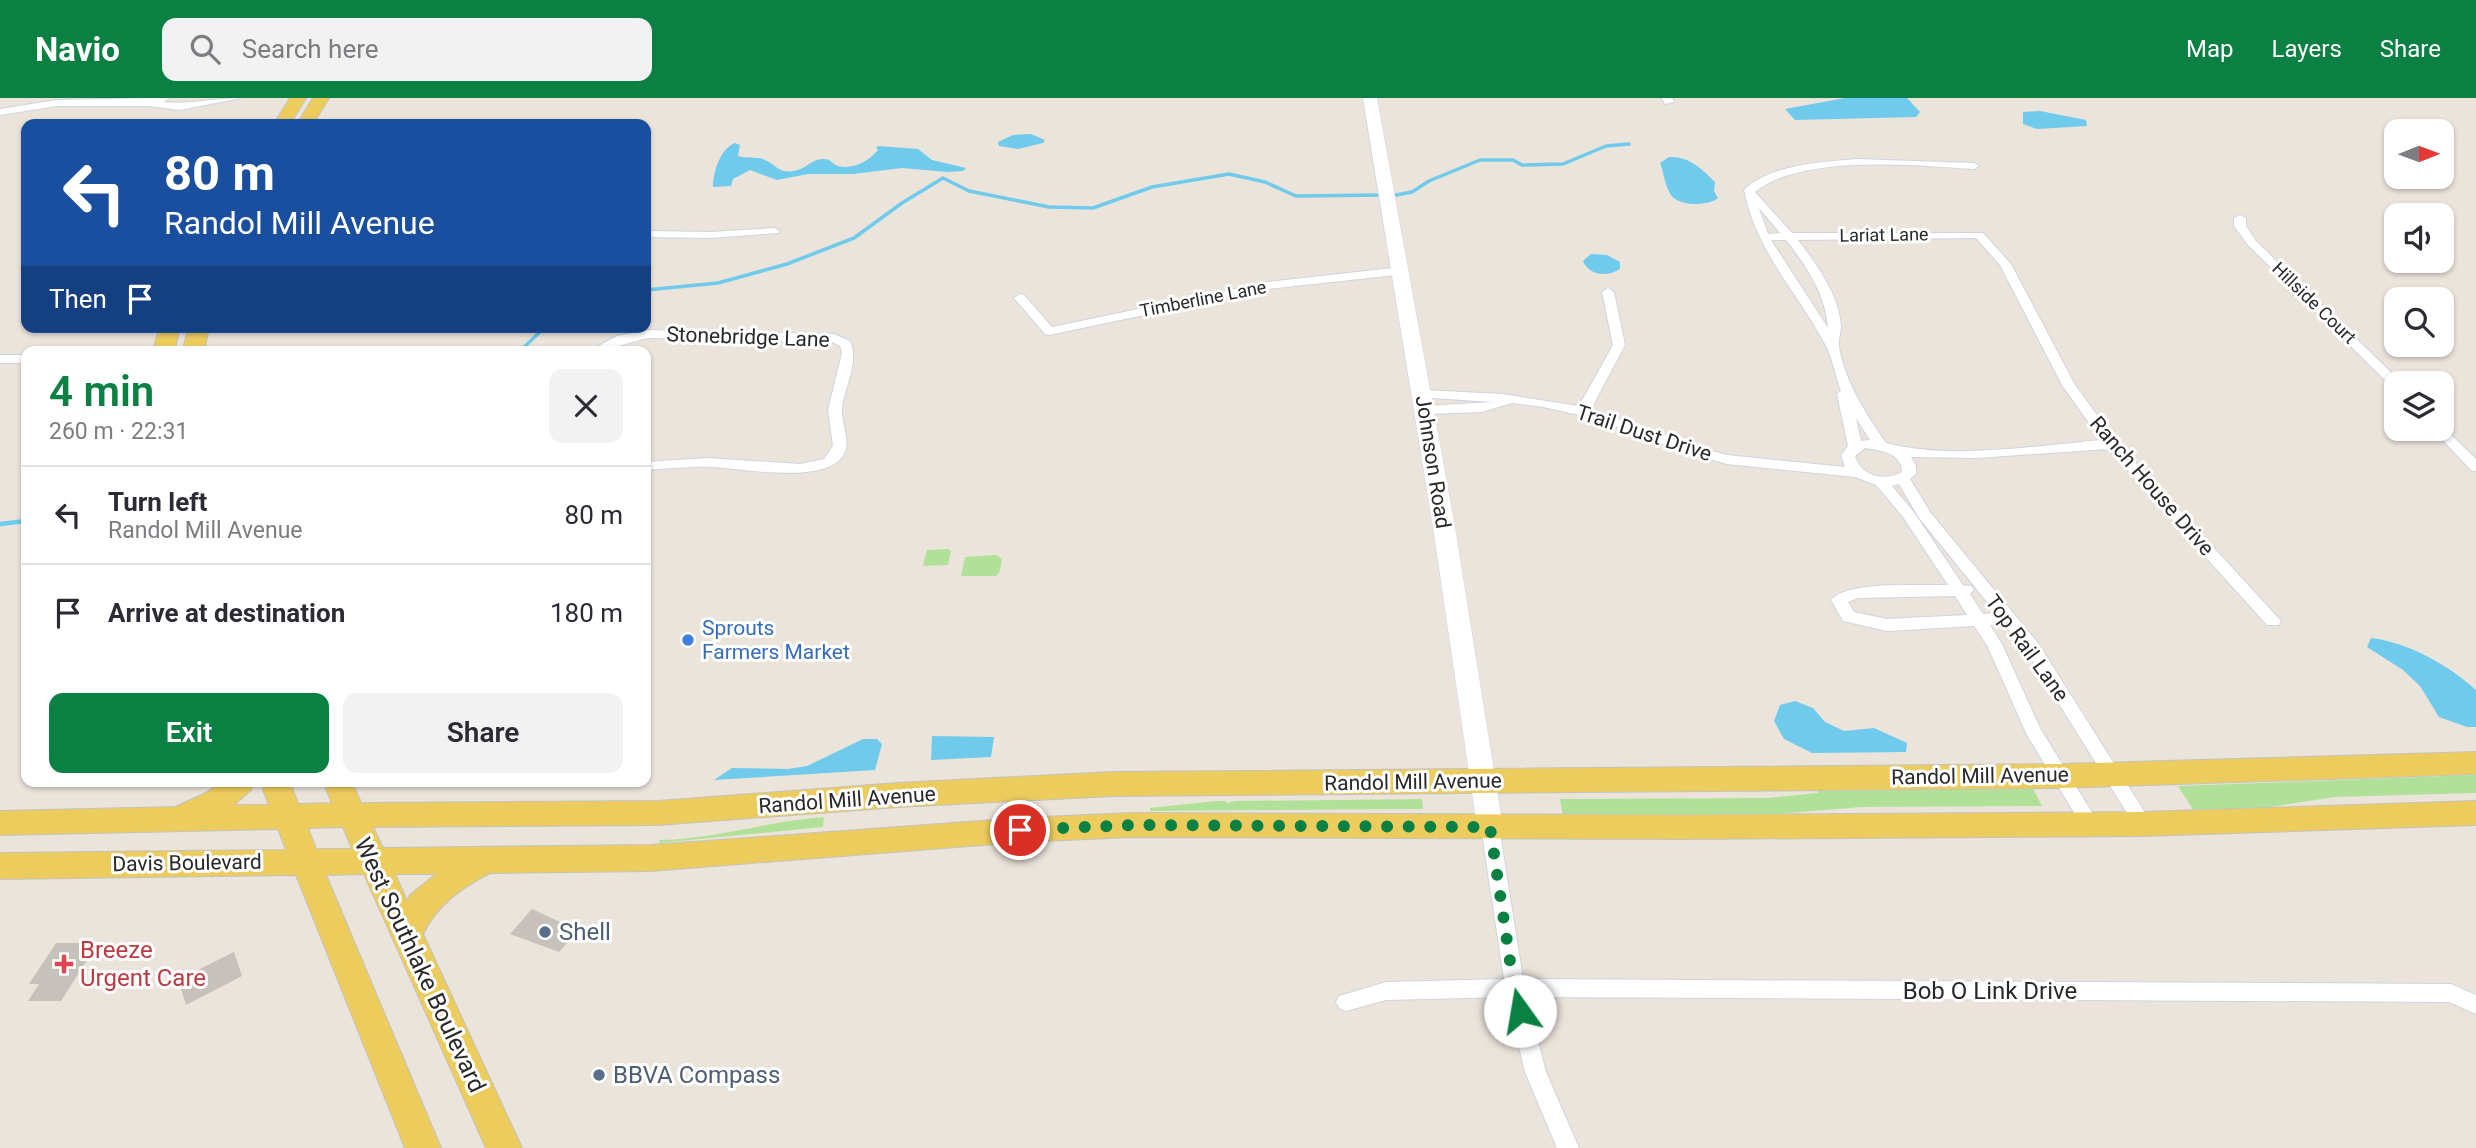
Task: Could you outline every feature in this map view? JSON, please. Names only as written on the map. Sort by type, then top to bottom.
[{"type":"main road","points":[[285,119],[298,98]]},
{"type":"main road","points":[[308,119],[321,98]]},
{"type":"main road","name":"Randol Mill Avenue","points":[[351,816],[658,813],[898,795],[1113,784],[2062,776],[2476,763]]},
{"type":"main road","points":[[165,820],[208,807],[236,787]]},
{"type":"main road","points":[[277,787],[305,862],[424,1148]]},
{"type":"main road","name":"West Southlake Boulevard","points":[[339,787],[504,1148]]},
{"type":"main road","name":"Randol Mill Avenue","points":[[373,860],[651,858],[1020,830],[1132,825],[1490,827],[2143,824],[2476,813]]},
{"type":"main road","name":"Davis Boulevard","points":[[0,823],[351,816]]},
{"type":"main road","name":"Davis Boulevard","points":[[0,866],[373,860]]},
{"type":"main road","points":[[406,936],[421,905],[455,876],[485,860]]},
{"type":"street","points":[[149,103],[165,98]]},
{"type":"street","points":[[0,112],[57,103],[149,103],[180,107],[236,98]]},
{"type":"street","name":"Johnson Road","points":[[1370,98],[1423,402],[1490,827]]},
{"type":"street","points":[[1749,191],[1792,172],[1832,164],[1974,166]]},
{"type":"street","points":[[1749,191],[1789,236],[1822,284],[1836,330],[1833,345]]},
{"type":"street","points":[[1749,191],[1751,205],[1791,286],[1833,345],[1845,385],[1880,445],[1895,451],[1917,454],[2111,444]]},
{"type":"street","name":"Hillside Court","points":[[2240,218],[2240,226],[2252,243],[2384,371]]},
{"type":"street","points":[[651,234],[711,235],[774,231]]},
{"type":"street","name":"Lariat Lane","points":[[1789,236],[1979,235]]},
{"type":"street","name":"Ranch House Drive","points":[[1979,235],[2005,264],[2068,385],[2111,444],[2273,621]]},
{"type":"street","points":[[1766,237],[1789,236]]},
{"type":"street","name":"Timberline Lane","points":[[1020,298],[1049,331],[1249,289],[1355,273],[1401,271]]},
{"type":"street","points":[[1584,411],[1619,345],[1608,292]]},
{"type":"street","name":"Stonebridge Lane","points":[[606,346],[621,339],[648,334],[834,338],[846,344],[848,353],[835,410],[840,446],[838,453],[828,463],[800,468],[707,462],[651,466]]},
{"type":"street","points":[[0,359],[21,359]]},
{"type":"street","points":[[1845,385],[1844,402],[1853,427],[1850,466],[1858,473]]},
{"type":"street","name":"Trail Dust Drive","points":[[1423,402],[1482,408],[1514,401],[1584,411],[1710,456],[1858,473],[1881,482]]},
{"type":"street","points":[[2451,441],[2476,467]]},
{"type":"street","name":"Trail Dust Drive","points":[[1774,465],[1880,445]]},
{"type":"street","name":"Top Rail Lane","points":[[1895,451],[1906,460],[1906,473],[1924,515],[2032,647],[2143,824]]},
{"type":"street","points":[[1881,482],[1987,452]]},
{"type":"street","name":"Top Rail Lane","points":[[1881,482],[1908,514],[1994,644],[2034,730],[2090,824]]},
{"type":"street","points":[[1986,590],[1856,593],[1839,600],[1849,617],[1887,625],[2009,618]]},
{"type":"street","points":[[1490,827],[1514,988],[1538,1080],[1568,1148]]},
{"type":"street","name":"Bob O Link Drive","points":[[1346,1002],[1386,990],[1514,988],[2451,993],[2471,1002]]},
{"type":"green space","points":[[927,550],[951,551],[948,565],[923,566]]},
{"type":"green space","points":[[996,555],[1002,559],[1000,571],[996,576],[961,576],[965,557]]},
{"type":"green space","points":[[2476,775],[2476,793],[2335,797],[2257,809],[2194,811],[2178,786]]},
{"type":"green space","points":[[2033,789],[2042,806],[1861,807],[1766,815],[1563,817],[1560,799],[1767,798],[1818,793],[1817,790]]},
{"type":"green space","points":[[1422,799],[1423,809],[1150,811],[1150,808],[1216,801],[1227,803]]},
{"type":"green space","points":[[824,817],[823,827],[659,843],[660,840],[701,837]]},
{"type":"water","points":[[1845,98],[1907,98],[1920,112],[1916,117],[1795,120],[1785,109]]},
{"type":"water","points":[[2040,111],[2086,120],[2087,126],[2037,129],[2023,124],[2023,112]]},
{"type":"water","points":[[1031,134],[1045,140],[1043,143],[1018,149],[999,146],[998,142],[1013,135]]},
{"type":"water","points":[[735,143],[740,145],[738,156],[762,159],[789,172],[820,159],[838,166],[855,166],[870,158],[879,146],[918,149],[932,160],[966,168],[963,171],[948,172],[902,168],[853,174],[808,174],[777,180],[750,170],[733,179],[731,186],[713,187],[718,162],[725,150]]},
{"type":"water","points":[[1669,157],[1689,161],[1700,168],[1715,182],[1714,191],[1718,198],[1708,203],[1694,204],[1675,199],[1667,188],[1660,163]]},
{"type":"water","points":[[1591,254],[1607,255],[1620,262],[1620,269],[1605,274],[1590,270],[1583,261]]},
{"type":"water","points":[[2371,638],[2427,656],[2476,690],[2476,727],[2467,727],[2439,717],[2420,686],[2403,670],[2367,647]]},
{"type":"water","points":[[1795,701],[1813,708],[1825,722],[1844,731],[1874,728],[1907,743],[1906,752],[1812,753],[1784,739],[1774,721],[1780,705]]},
{"type":"water","points":[[932,736],[994,737],[991,757],[931,760]]},
{"type":"water","points":[[863,739],[877,739],[882,744],[875,770],[714,780],[732,768],[788,769],[807,766]]},
{"type":"building","name":"Shell","points":[[532,909],[579,930],[559,952],[510,934]]},
{"type":"building","name":"Breeze Urgent Care","points":[[56,943],[98,943],[61,1001],[28,1001],[39,984],[29,984]]},
{"type":"building","points":[[234,952],[242,976],[186,1005],[178,980]]},
{"type":"waterway","points":[[1391,196],[1412,192],[1429,181],[1480,160],[1513,160],[1522,165],[1563,164],[1606,146],[1629,144]]},
{"type":"waterway","points":[[651,290],[718,283],[787,264],[854,238],[902,203],[943,178],[969,191],[1049,207],[1093,208],[1152,187],[1229,174],[1265,182],[1296,196],[1383,195]]},
{"type":"waterway","points":[[525,346],[539,333]]},
{"type":"waterway","points":[[0,524],[21,522]]},
{"type":"place","name":"Sprouts Farmers Market","points":[[688,640]]},
{"type":"place","name":"Shell","points":[[545,932]]},
{"type":"place","name":"Breeze Urgent Care","points":[[64,964]]},
{"type":"place","name":"BBVA Compass","points":[[599,1075]]},
{"type":"route","points":[[1020,830],[1132,825],[1490,827],[1514,988],[1520,1011]]}]
